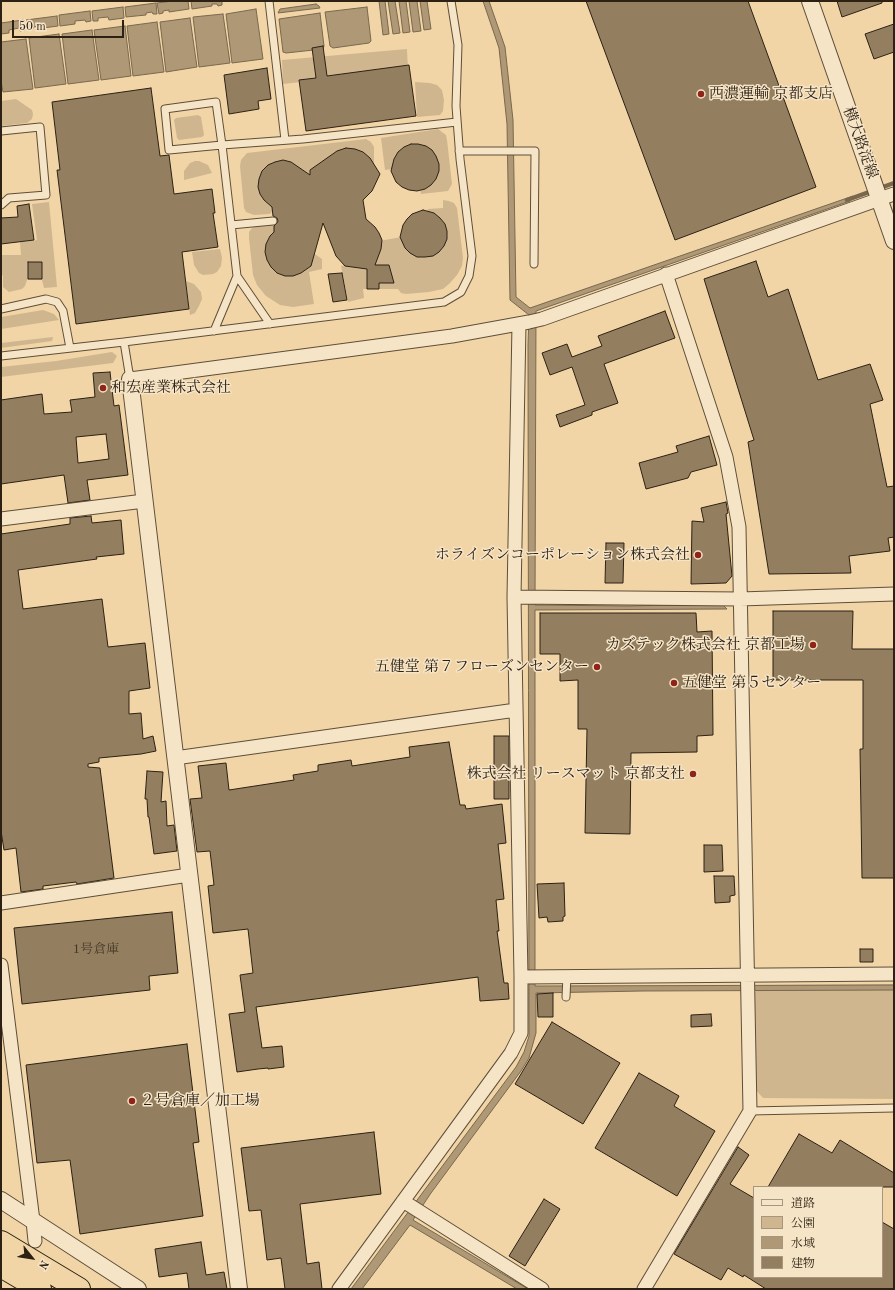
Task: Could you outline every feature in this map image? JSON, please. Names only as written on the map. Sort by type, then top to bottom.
[{"type":"highway","points":[[1,1242],[79,1289]]},
{"type":"highway","points":[[1,1266],[40,1289]]},
{"type":"street","name":"横大路淀線","points":[[810,1],[887,196],[894,241]]},
{"type":"street","points":[[239,1289],[130,379],[452,336],[530,322],[887,196]]},
{"type":"street","points":[[644,1289],[750,1111],[738,527],[726,457],[666,274]]},
{"type":"street","points":[[339,1289],[410,1206],[512,1053],[521,1033],[529,977],[516,710],[517,597],[530,322]]},
{"type":"street","points":[[1,519],[144,501]]},
{"type":"street","points":[[517,597],[740,599],[894,594]]},
{"type":"street","points":[[175,758],[516,710]]},
{"type":"street","points":[[1,903],[189,875]]},
{"type":"street","points":[[1,965],[35,1241]]},
{"type":"street","points":[[529,977],[566,981],[747,974],[894,974]]},
{"type":"street","points":[[1,1200],[138,1289]]},
{"type":"street","points":[[410,1206],[542,1289]]},
{"type":"lane","points":[[269,1],[285,140]]},
{"type":"lane","points":[[1,356],[444,302],[461,292],[469,276],[472,256],[459,151],[456,106],[458,45],[451,1]]},
{"type":"lane","points":[[270,324],[237,276],[222,144],[216,102],[165,109],[169,150],[222,144],[285,140],[457,122]]},
{"type":"lane","points":[[1,131],[40,127],[46,195],[9,198],[1,205]]},
{"type":"lane","points":[[459,151],[535,151],[534,264]]},
{"type":"lane","points":[[231,225],[273,221]]},
{"type":"lane","points":[[214,331],[237,276]]},
{"type":"lane","points":[[1,308],[46,299],[57,302],[63,310],[70,348]]},
{"type":"lane","points":[[124,342],[130,379]]},
{"type":"lane","points":[[566,981],[566,996]]},
{"type":"lane","points":[[750,1111],[894,1108]]},
{"type":"green space","points":[[407,49],[408,70],[283,84],[282,60]]},
{"type":"green space","points":[[415,82],[437,85],[442,90],[444,100],[443,111],[440,115],[417,117]]},
{"type":"green space","points":[[16,99],[32,110],[32,119],[27,123],[1,126],[1,101]]},
{"type":"green space","points":[[198,115],[201,117],[204,135],[202,137],[179,140],[177,138],[174,120],[176,118]]},
{"type":"green space","points":[[438,129],[446,135],[452,184],[448,191],[421,194],[420,189],[392,169],[385,170],[381,138]]},
{"type":"green space","points":[[366,139],[371,142],[374,147],[374,169],[298,178],[270,214],[254,215],[246,212],[244,208],[240,166],[241,160],[247,153]]},
{"type":"green space","points":[[195,161],[208,165],[212,173],[184,180],[184,171],[190,163]]},
{"type":"green space","points":[[443,200],[454,203],[457,208],[463,258],[462,266],[450,283],[443,289],[406,294],[401,293],[398,289],[363,289],[364,298],[348,302],[341,266],[371,258],[379,241],[413,235],[428,209],[443,208]]},
{"type":"green space","points":[[49,202],[57,287],[44,288],[42,280],[27,280],[22,289],[9,292],[3,287],[1,255],[21,255],[20,242],[37,240],[32,204]]},
{"type":"green space","points":[[259,224],[272,224],[322,259],[322,269],[309,272],[314,304],[293,307],[280,305],[266,296],[257,285],[253,275],[249,232],[252,228]]},
{"type":"green space","points":[[220,249],[222,258],[221,266],[217,272],[203,275],[199,273],[194,265],[192,252]]},
{"type":"green space","points":[[186,281],[194,284],[201,292],[202,299],[195,313],[190,315]]},
{"type":"green space","points":[[43,310],[54,314],[59,320],[1,329],[1,317]]},
{"type":"green space","points":[[53,337],[52,341],[1,348],[1,343]]},
{"type":"green space","points":[[112,352],[117,356],[113,363],[1,377],[1,367],[56,361]]},
{"type":"green space","points":[[894,984],[894,1099],[763,1098],[754,1088],[754,993],[764,985]]},
{"type":"water","points":[[188,1],[189,9],[169,12],[169,10],[163,11],[163,13],[159,14],[157,3]]},
{"type":"water","points":[[191,1],[222,1],[222,5],[218,6],[217,4],[212,4],[212,6],[192,9]]},
{"type":"water","points":[[379,1],[385,1],[389,34],[383,35]]},
{"type":"water","points":[[388,1],[395,1],[400,33],[393,34]]},
{"type":"water","points":[[399,1],[406,1],[410,32],[403,33]]},
{"type":"water","points":[[409,1],[417,1],[421,31],[413,32]]},
{"type":"water","points":[[420,1],[427,1],[431,29],[424,30]]},
{"type":"water","points":[[483,1],[489,1],[505,47],[513,120],[516,297],[530,308],[853,196],[850,201],[536,311],[535,605],[628,606],[722,604],[727,609],[535,610],[535,986],[894,985],[894,990],[536,993],[536,1033],[529,1058],[413,1220],[528,1289],[517,1289],[410,1225],[362,1289],[351,1289],[516,1067],[524,1052],[529,1036],[529,315],[510,300],[507,124],[499,48]]},
{"type":"water","points":[[156,3],[157,14],[153,14],[152,12],[146,13],[146,15],[126,17],[125,7]]},
{"type":"water","points":[[316,4],[320,8],[278,13],[280,9]]},
{"type":"water","points":[[123,7],[124,18],[109,20],[108,17],[98,18],[98,21],[93,21],[92,11]]},
{"type":"water","points":[[367,7],[371,41],[369,43],[333,48],[330,46],[325,12]]},
{"type":"water","points":[[256,9],[263,59],[232,63],[226,14]]},
{"type":"water","points":[[90,11],[91,21],[75,21],[75,24],[60,26],[59,15]]},
{"type":"water","points":[[320,13],[324,46],[323,49],[286,53],[283,52],[279,19]]},
{"type":"water","points":[[223,14],[230,63],[199,67],[193,17]]},
{"type":"water","points":[[57,16],[58,26],[43,28],[42,26],[33,27],[33,29],[28,30],[26,20]]},
{"type":"water","points":[[190,18],[197,67],[166,72],[160,22]]},
{"type":"water","points":[[23,20],[25,30],[20,31],[19,28],[9,30],[9,33],[1,34],[1,23]]},
{"type":"water","points":[[157,22],[164,72],[133,76],[127,26]]},
{"type":"water","points":[[125,26],[131,76],[101,80],[94,30]]},
{"type":"water","points":[[92,30],[99,80],[68,84],[62,34]]},
{"type":"water","points":[[59,34],[66,84],[35,88],[29,38]]},
{"type":"water","points":[[26,39],[33,89],[3,92],[1,81],[1,42]]},
{"type":"building","name":"西濃運輸 京都支店","points":[[586,1],[748,1],[816,187],[675,240]]},
{"type":"building","points":[[837,1],[882,1],[882,3],[842,17]]},
{"type":"building","points":[[894,24],[894,52],[874,59],[865,34]]},
{"type":"building","points":[[323,46],[327,76],[409,65],[416,116],[306,131],[299,80],[316,78],[312,48]]},
{"type":"building","points":[[267,68],[271,99],[258,101],[259,109],[229,114],[224,75]]},
{"type":"building","points":[[151,88],[160,156],[169,155],[174,194],[212,189],[215,213],[213,213],[218,247],[182,252],[189,309],[76,324],[57,170],[60,170],[52,102]]},
{"type":"building","points":[[411,144],[426,146],[432,150],[439,164],[439,171],[436,179],[425,189],[417,191],[402,187],[396,182],[391,171],[394,159],[398,152]]},
{"type":"building","points":[[346,148],[363,152],[370,158],[380,174],[372,191],[363,200],[366,219],[375,227],[382,240],[381,249],[375,265],[389,265],[394,283],[379,283],[379,289],[367,289],[367,269],[345,266],[336,256],[323,223],[311,266],[301,273],[293,276],[285,276],[277,273],[267,260],[265,252],[266,244],[274,232],[274,226],[278,221],[277,218],[273,216],[272,207],[260,194],[258,187],[262,171],[268,165],[283,160],[291,162],[310,175],[310,170],[337,151]]},
{"type":"building","points":[[29,204],[34,240],[1,244],[1,218],[18,217],[17,206]]},
{"type":"building","points":[[423,210],[434,213],[445,224],[447,239],[444,246],[433,256],[417,257],[405,248],[400,237],[403,225],[407,219],[412,214]]},
{"type":"building","points":[[756,261],[768,297],[788,289],[818,380],[870,364],[883,400],[870,404],[887,487],[894,486],[894,537],[888,538],[890,551],[849,556],[851,573],[769,574],[748,442],[754,440],[704,279]]},
{"type":"building","points":[[28,262],[42,262],[42,279],[28,279]]},
{"type":"building","points":[[342,273],[347,300],[333,302],[328,274]]},
{"type":"building","points":[[665,311],[675,338],[604,364],[618,403],[592,412],[592,415],[560,427],[556,415],[585,405],[572,367],[550,375],[542,353],[567,344],[572,357],[602,346],[598,336]]},
{"type":"building","points":[[110,372],[114,406],[119,405],[128,475],[87,480],[90,500],[68,503],[64,475],[1,484],[1,400],[42,394],[44,414],[72,412],[70,400],[95,397],[93,373]],"holes":[[[106,434],[109,459],[78,463],[76,437]]]},
{"type":"building","points":[[709,436],[717,465],[691,472],[688,478],[646,489],[639,463],[678,452],[676,446]]},
{"type":"building","points":[[726,502],[732,576],[726,583],[691,584],[692,521],[704,522],[701,508]]},
{"type":"building","points":[[91,516],[92,523],[121,520],[124,554],[96,557],[97,559],[18,570],[23,609],[102,599],[108,647],[145,643],[150,688],[129,691],[129,714],[141,713],[143,739],[153,736],[156,751],[99,758],[99,762],[88,764],[88,767],[100,768],[114,878],[77,884],[76,882],[43,886],[43,889],[21,892],[16,848],[4,850],[1,831],[1,534],[70,524],[70,518]]},
{"type":"building","points":[[606,543],[624,543],[623,583],[605,583]]},
{"type":"building","points":[[773,611],[853,611],[852,649],[894,649],[894,878],[862,878],[860,749],[863,749],[863,680],[773,680]]},
{"type":"building","points":[[540,613],[696,613],[697,632],[712,631],[713,735],[697,736],[697,752],[631,753],[630,834],[585,833],[587,729],[578,729],[578,680],[560,681],[560,654],[540,654]]},
{"type":"building","points":[[494,736],[509,736],[509,799],[494,799]]},
{"type":"building","points":[[449,742],[460,805],[465,805],[466,809],[502,804],[506,843],[498,844],[504,899],[496,900],[499,931],[497,931],[504,983],[508,983],[509,999],[480,1001],[478,977],[256,1007],[262,1048],[282,1046],[284,1067],[237,1072],[229,1014],[245,1012],[240,975],[253,973],[248,929],[213,933],[208,886],[214,885],[210,851],[197,852],[190,799],[202,798],[198,766],[226,763],[229,790],[294,780],[293,775],[318,771],[318,765],[351,760],[352,766],[410,757],[409,747]]},
{"type":"building","points":[[147,771],[163,772],[161,802],[166,801],[167,826],[174,825],[177,851],[154,854],[148,817],[147,799],[145,799]]},
{"type":"building","points":[[704,845],[722,845],[723,871],[704,872]]},
{"type":"building","points":[[714,876],[734,876],[735,895],[730,896],[730,902],[715,903]]},
{"type":"building","points":[[564,883],[565,916],[563,917],[563,921],[548,922],[547,917],[539,918],[537,884]]},
{"type":"building","points":[[172,912],[178,973],[149,976],[150,990],[22,1004],[14,928]]},
{"type":"building","points":[[860,949],[873,949],[873,962],[860,962]]},
{"type":"building","points":[[553,993],[553,1017],[538,1017],[537,994]]},
{"type":"building","points":[[711,1014],[712,1026],[691,1027],[691,1015]]},
{"type":"building","points":[[552,1022],[620,1063],[583,1124],[515,1084]]},
{"type":"building","points":[[187,1044],[199,1142],[193,1143],[203,1216],[80,1234],[70,1160],[37,1163],[26,1065]]},
{"type":"building","points":[[639,1073],[679,1096],[674,1106],[715,1131],[677,1196],[595,1148]]},
{"type":"building","points":[[374,1132],[381,1194],[300,1204],[307,1264],[319,1262],[322,1289],[285,1289],[281,1258],[267,1260],[261,1210],[249,1211],[241,1148]]},
{"type":"building","points":[[799,1134],[832,1153],[840,1140],[894,1173],[894,1187],[769,1186]]},
{"type":"building","points":[[738,1147],[749,1155],[730,1184],[753,1197],[753,1278],[883,1278],[883,1223],[894,1229],[894,1289],[766,1289],[744,1275],[743,1277],[728,1268],[721,1280],[674,1254]]},
{"type":"building","points":[[544,1199],[560,1209],[525,1266],[509,1256]]},
{"type":"building","points":[[201,1242],[206,1275],[224,1272],[227,1289],[189,1289],[187,1273],[159,1277],[155,1249]]},
{"type":"waterway","points":[[847,200],[894,183]]},
{"type":"place","name":"西濃運輸 京都支店","points":[[701,94]]},
{"type":"place","name":"和宏産業株式会社","points":[[103,388]]},
{"type":"place","name":"ホライズンコーポレーション株式会社","points":[[698,555]]},
{"type":"place","name":"カズテック株式会社 京都工場","points":[[813,645]]},
{"type":"place","name":"五健堂 第７フローズンセンター","points":[[597,667]]},
{"type":"place","name":"五健堂 第５センター","points":[[674,683]]},
{"type":"place","name":"株式会社 リースマット 京都支社","points":[[693,774]]},
{"type":"place","name":"２号倉庫／加工場","points":[[132,1101]]}]
